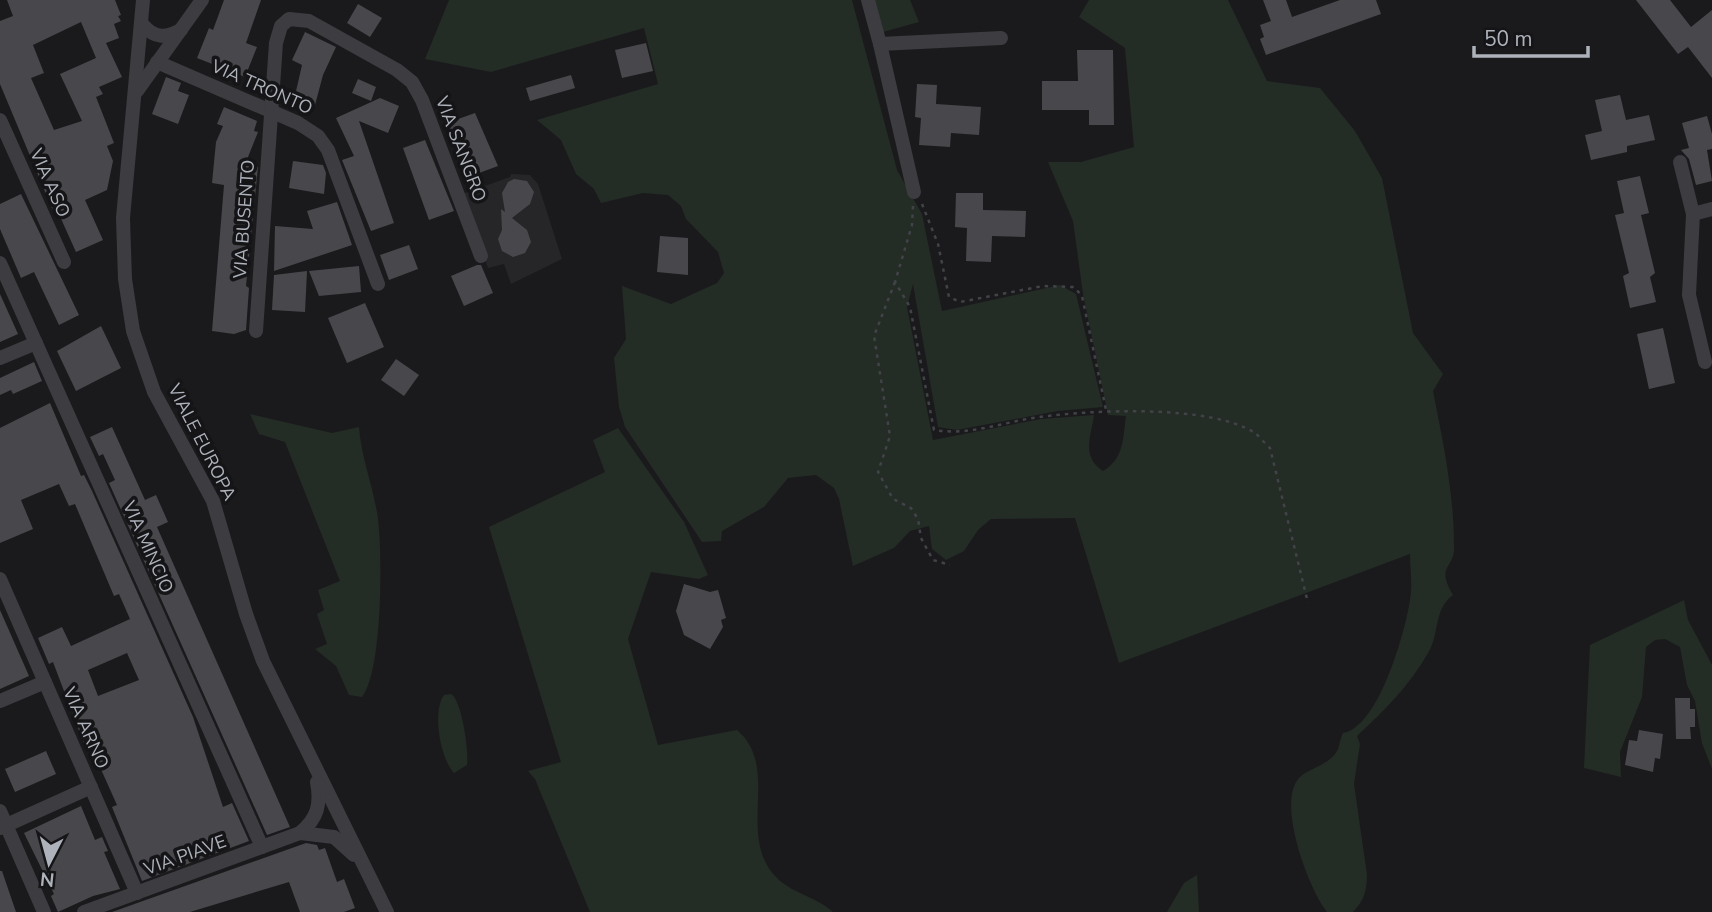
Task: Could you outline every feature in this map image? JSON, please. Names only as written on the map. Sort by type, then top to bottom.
[{"type":"street","name":"VIALE EUROPA","points":[[143,0],[137,92],[129,142],[123,218],[125,279],[133,331],[157,400],[213,501],[254,639],[387,912]]},
{"type":"street","points":[[137,92],[202,0]]},
{"type":"street","points":[[868,0],[914,192]]},
{"type":"street","name":"VIA SANGRO","points":[[270,110],[277,37],[281,26],[289,19],[309,21],[401,73],[412,82],[422,100],[481,256]]},
{"type":"street","points":[[143,25],[152,34],[163,37],[183,29]]},
{"type":"street","points":[[880,44],[1001,38]]},
{"type":"street","name":"VIA TRONTO","points":[[157,62],[303,125],[325,146],[378,284]]},
{"type":"street","name":"VIA BUSENTO","points":[[257,331],[270,110]]},
{"type":"street","name":"VIA ASO","points":[[0,120],[64,261]]},
{"type":"street","points":[[1680,162],[1693,214],[1689,295],[1705,362]]},
{"type":"street","points":[[1693,214],[1712,209]]},
{"type":"street","name":"VIA MINCIO","points":[[0,263],[262,847]]},
{"type":"street","points":[[0,358],[36,343]]},
{"type":"street","name":"VIA ARNO","points":[[0,579],[137,893]]},
{"type":"street","points":[[0,701],[45,681]]},
{"type":"street","points":[[300,833],[308,826],[318,809],[315,767]]},
{"type":"street","points":[[3,827],[91,788]]},
{"type":"street","points":[[0,811],[3,827],[44,912]]},
{"type":"street","name":"VIA PIAVE","points":[[84,912],[300,833],[334,837],[364,865]]},
{"type":"path","points":[[914,192],[912,225],[895,282],[874,336],[890,436],[878,472],[892,499],[911,508],[918,519],[921,538],[933,560],[950,565]]},
{"type":"path","points":[[914,192],[938,244],[949,297],[960,302],[1043,286],[1074,287],[1082,296],[1106,411]]},
{"type":"path","points":[[895,282],[910,307],[934,430],[956,434],[1037,417],[1106,411],[1147,411],[1225,421],[1256,433],[1270,448],[1308,603]]},
{"type":"shaded area","points":[[449,0],[852,0],[897,170],[922,214],[942,311],[1060,285],[1076,294],[1103,407],[1058,411],[957,430],[938,427],[913,284],[907,307],[933,440],[1041,419],[1094,415],[1090,453],[1096,465],[1103,471],[1119,454],[1126,416],[1108,415],[1083,294],[1073,221],[1048,162],[1081,162],[1134,147],[1125,48],[1079,17],[1089,0],[1228,0],[1267,81],[1320,88],[1355,131],[1382,178],[1413,333],[1443,374],[1433,391],[1454,526],[1454,554],[1446,572],[1453,595],[1439,615],[1432,646],[1405,687],[1357,736],[1360,744],[1354,784],[1367,875],[1364,895],[1353,912],[1327,912],[1312,885],[1293,826],[1293,790],[1299,778],[1335,754],[1343,733],[1356,727],[1380,695],[1398,650],[1409,607],[1410,554],[1119,663],[1075,518],[991,519],[978,530],[964,551],[946,560],[932,549],[929,526],[910,531],[894,548],[853,566],[839,499],[834,488],[816,475],[788,478],[764,507],[722,531],[721,541],[702,542],[625,427],[619,407],[614,358],[626,339],[622,286],[671,304],[717,283],[724,273],[718,252],[686,219],[681,206],[668,195],[643,193],[601,203],[594,189],[576,174],[561,140],[537,120],[658,84],[644,28],[491,72],[425,59]]},
{"type":"shaded area","points":[[875,0],[910,0],[919,22],[883,32]]},
{"type":"shaded area","points":[[511,174],[530,175],[538,184],[562,259],[511,284],[504,264],[488,268],[462,194],[510,177]]},
{"type":"shaded area","points":[[250,414],[332,433],[359,427],[377,512],[380,552],[378,636],[369,683],[362,697],[349,695],[336,666],[315,649],[327,644],[317,614],[324,610],[318,590],[340,581],[285,442],[259,434]]},
{"type":"shaded area","points":[[618,428],[684,522],[708,575],[699,579],[651,572],[628,639],[658,745],[737,730],[750,746],[756,763],[759,843],[765,862],[784,884],[833,912],[590,912],[535,779],[528,771],[561,762],[489,527],[605,472],[593,440]]},
{"type":"shaded area","points":[[1684,600],[1688,620],[1712,665],[1712,769],[1702,743],[1695,701],[1687,685],[1680,647],[1665,639],[1655,640],[1646,647],[1642,697],[1620,752],[1621,777],[1584,768],[1590,645]]},
{"type":"shaded area","points":[[451,694],[461,716],[467,759],[467,765],[454,773],[445,757],[438,723],[440,702],[444,695]]},
{"type":"shaded area","points":[[1197,875],[1199,912],[1167,912],[1184,883]]},
{"type":"building","points":[[7,0],[115,0],[121,15],[118,16],[121,21],[114,24],[119,38],[106,43],[122,77],[99,87],[103,94],[96,97],[114,143],[107,146],[113,161],[107,190],[85,200],[103,240],[76,252],[58,212],[54,213],[0,84],[0,21],[13,16]],"holes":[[[81,22],[96,58],[60,74],[82,121],[54,130],[31,78],[44,73],[33,45]]]},
{"type":"building","points":[[224,0],[261,0],[246,43],[257,47],[245,77],[197,58],[209,28],[213,30]]},
{"type":"building","points":[[1263,0],[1286,0],[1292,17],[1340,0],[1376,0],[1381,14],[1266,55],[1260,39],[1264,37],[1260,25],[1271,21]]},
{"type":"building","points":[[1636,0],[1670,0],[1691,27],[1712,10],[1712,78],[1688,47],[1678,54]]},
{"type":"building","points":[[358,4],[382,18],[370,37],[347,23]]},
{"type":"building","points":[[305,32],[336,47],[323,75],[315,105],[294,100],[302,65],[292,60]]},
{"type":"building","points":[[646,43],[653,71],[622,78],[615,50]]},
{"type":"building","points":[[1077,50],[1113,50],[1114,125],[1089,125],[1089,110],[1042,110],[1042,81],[1078,81]]},
{"type":"building","points":[[571,75],[575,88],[530,101],[526,88]]},
{"type":"building","points":[[166,77],[181,83],[178,91],[189,95],[178,124],[152,114]]},
{"type":"building","points":[[358,79],[376,87],[371,101],[352,93]]},
{"type":"building","points":[[917,84],[937,85],[936,104],[981,107],[979,135],[951,133],[950,147],[919,145],[921,118],[915,117]]},
{"type":"building","points":[[1620,95],[1626,120],[1649,115],[1655,140],[1627,146],[1627,152],[1591,160],[1585,135],[1602,131],[1595,100]]},
{"type":"building","points":[[380,98],[399,106],[388,133],[359,121],[394,223],[371,231],[342,160],[354,156],[336,118]]},
{"type":"building","points":[[224,107],[257,121],[254,131],[258,132],[246,162],[258,167],[246,286],[249,288],[246,330],[234,334],[212,331],[224,185],[212,183],[216,142],[223,126],[217,124]]},
{"type":"building","points":[[475,113],[498,166],[471,176],[447,123]]},
{"type":"building","points":[[1707,116],[1712,134],[1712,149],[1707,150],[1712,181],[1696,185],[1689,159],[1681,150],[1689,148],[1682,123]]},
{"type":"building","points":[[425,140],[454,211],[429,220],[403,148]]},
{"type":"building","points":[[293,161],[323,165],[326,173],[324,194],[289,188]]},
{"type":"building","points":[[1640,176],[1649,213],[1641,215],[1655,273],[1650,277],[1656,302],[1630,308],[1623,276],[1629,273],[1615,215],[1624,213],[1617,181]]},
{"type":"building","points":[[514,179],[527,181],[534,192],[530,204],[512,218],[527,230],[531,242],[525,253],[513,257],[502,251],[498,239],[502,230],[501,209],[505,212],[502,193],[508,182]]},
{"type":"building","points":[[956,193],[983,193],[983,210],[1026,211],[1025,237],[992,236],[991,262],[966,261],[967,228],[955,227]]},
{"type":"building","points":[[21,194],[79,315],[59,325],[34,272],[21,278],[0,229],[0,204]]},
{"type":"building","points":[[337,202],[352,245],[274,271],[275,226],[313,229],[307,211]]},
{"type":"building","points":[[660,236],[688,238],[688,275],[657,272]]},
{"type":"building","points":[[409,245],[418,269],[389,280],[380,255]]},
{"type":"building","points":[[481,265],[493,293],[464,306],[451,276]]},
{"type":"building","points":[[359,266],[361,292],[319,296],[309,271]]},
{"type":"building","points":[[307,271],[305,312],[272,310],[274,275]]},
{"type":"building","points":[[0,294],[18,334],[0,342]]},
{"type":"building","points":[[365,303],[384,347],[347,363],[328,318]]},
{"type":"building","points":[[101,326],[121,368],[76,391],[57,351]]},
{"type":"building","points":[[1663,328],[1675,383],[1649,389],[1637,334]]},
{"type":"building","points":[[396,359],[419,375],[404,396],[381,380]]},
{"type":"building","points":[[34,362],[42,381],[13,394],[11,390],[0,395],[0,378]]},
{"type":"building","points":[[50,403],[193,717],[223,807],[232,803],[249,841],[142,881],[112,807],[117,805],[91,747],[86,749],[53,662],[49,664],[38,638],[62,627],[71,646],[130,619],[119,594],[114,596],[75,504],[69,506],[59,484],[21,500],[33,529],[0,543],[0,428]],"holes":[[[127,653],[139,680],[98,696],[88,670]]]},
{"type":"building","points":[[112,427],[145,500],[156,495],[168,522],[157,527],[290,827],[267,835],[109,483],[115,480],[103,454],[99,456],[90,437]]},
{"type":"building","points":[[684,584],[710,592],[718,590],[726,618],[721,620],[723,627],[710,649],[684,635],[676,611]]},
{"type":"building","points":[[0,610],[29,676],[0,689]]},
{"type":"building","points":[[1675,698],[1690,698],[1690,709],[1695,709],[1695,727],[1690,727],[1691,739],[1676,739]]},
{"type":"building","points":[[1639,730],[1663,734],[1660,759],[1655,758],[1653,772],[1625,765],[1629,740],[1637,741]]},
{"type":"building","points":[[46,751],[56,774],[15,792],[5,769]]},
{"type":"building","points":[[81,806],[95,840],[102,837],[108,851],[104,852],[120,889],[93,896],[58,912],[51,896],[54,894],[24,833]]},
{"type":"building","points":[[306,843],[317,845],[319,850],[325,848],[337,882],[344,879],[355,908],[344,912],[300,912],[289,882],[190,912],[112,912]]},
{"type":"building","points":[[2,871],[16,912],[0,912]]}]
